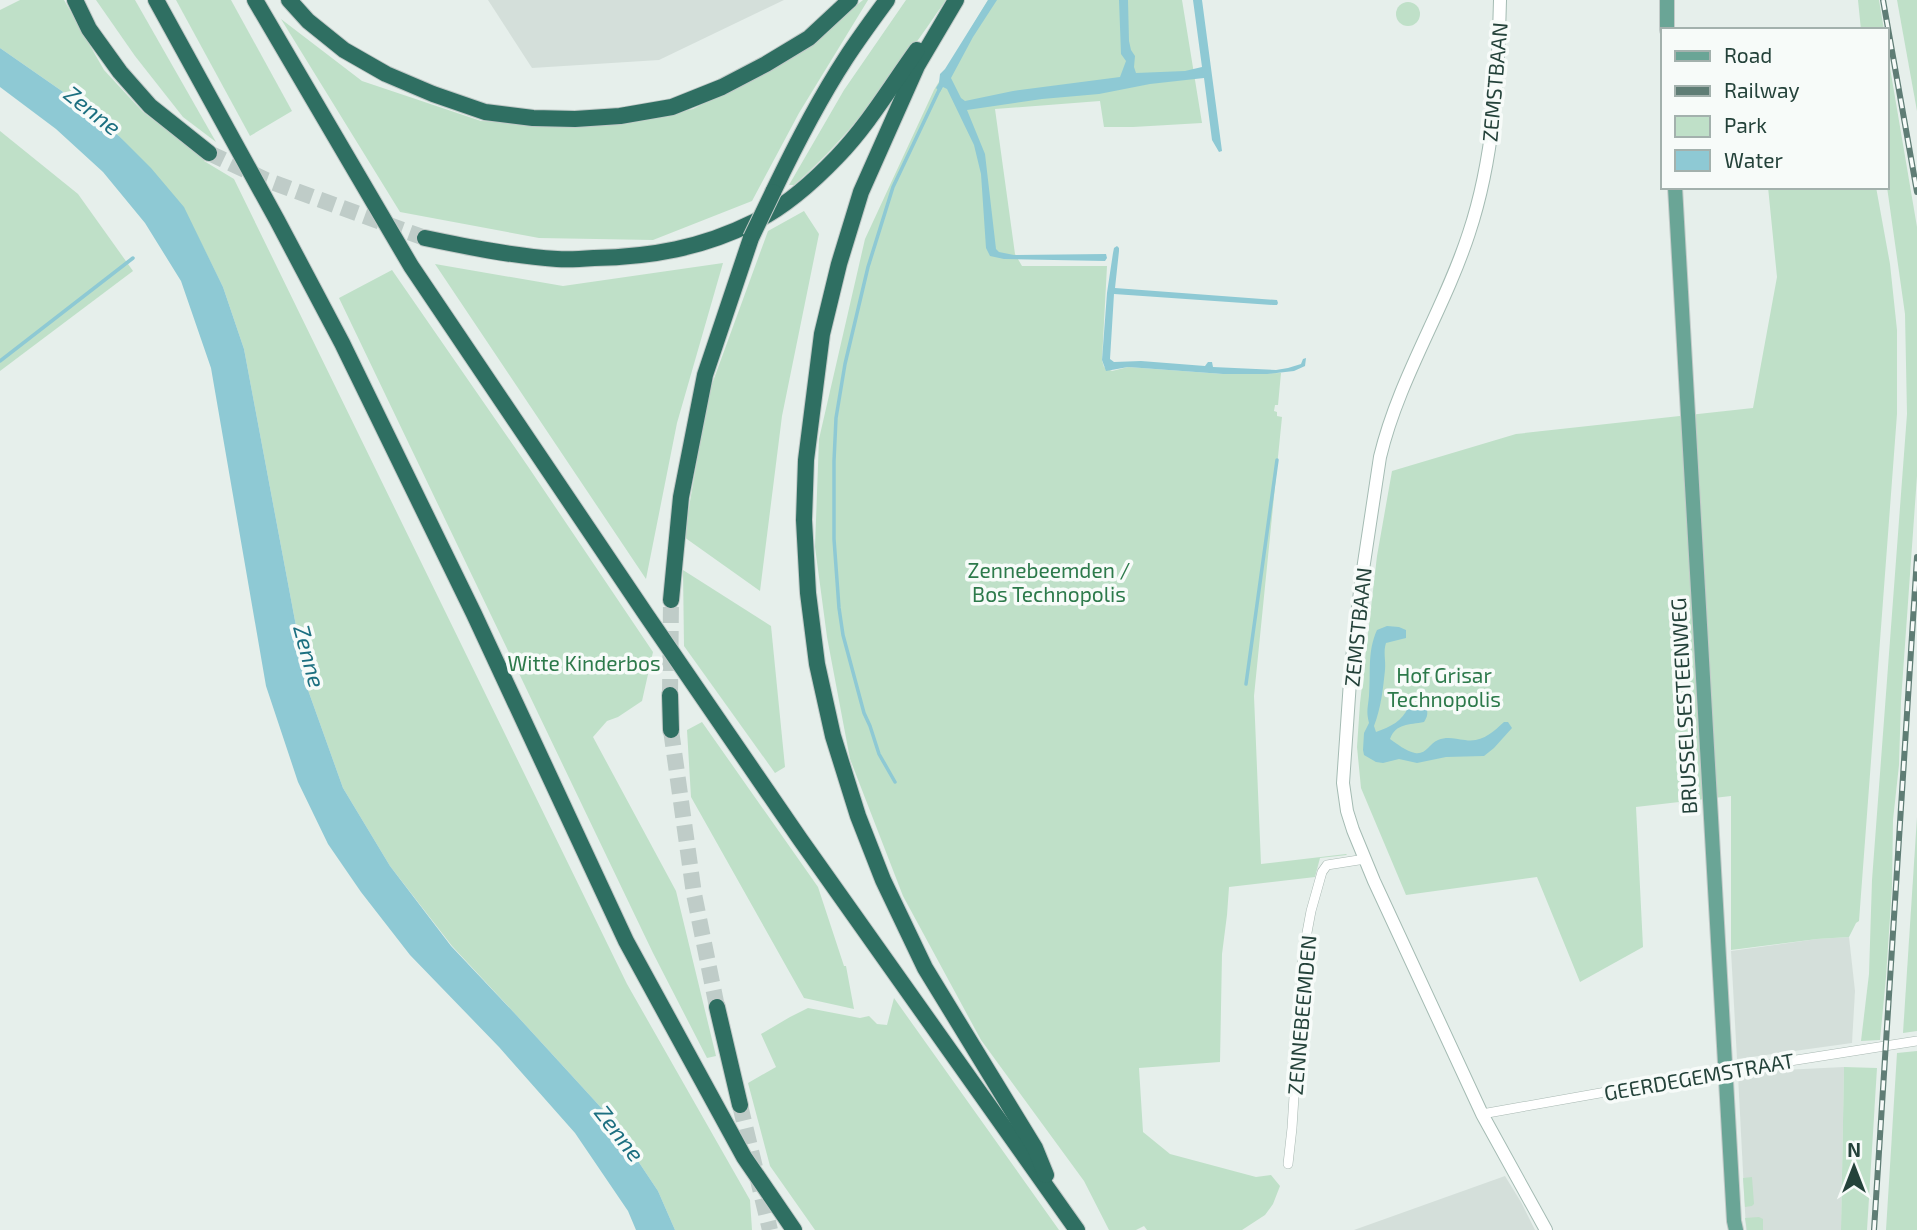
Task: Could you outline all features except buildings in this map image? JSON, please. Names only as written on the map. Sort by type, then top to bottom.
[{"type":"highway","points":[[75,0],[89,29],[149,106],[209,153]]},
{"type":"highway","points":[[156,0],[277,220],[360,379],[468,601],[626,941],[744,1157],[794,1230]]},
{"type":"highway","points":[[255,0],[411,266],[792,828],[1077,1230]]},
{"type":"highway","points":[[289,0],[308,21],[344,50],[386,74],[433,94],[485,112],[533,118],[575,119],[620,116],[672,107],[722,87],[809,38],[850,0]]},
{"type":"highway","points":[[671,600],[681,497],[705,375],[751,238],[820,100],[887,0]]},
{"type":"highway","points":[[954,0],[918,66],[861,192],[824,322],[806,460],[804,520],[808,593],[817,663],[834,736],[858,816],[883,880],[925,968],[1035,1148],[1056,1200]]},
{"type":"highway","points":[[425,238],[478,249],[558,259],[617,258],[667,252],[701,244],[755,222],[784,204],[839,155],[954,0]]},
{"type":"highway","points":[[670,695],[671,730]]},
{"type":"highway","points":[[717,1007],[740,1105]]},
{"type":"main road","points":[[1667,0],[1667,28]]},
{"type":"main road","name":"BRUSSELSESTEENWEG","points":[[1675,189],[1734,1227]]},
{"type":"street","name":"ZEMSTBAAN","points":[[1500,0],[1494,114],[1486,167],[1474,216],[1451,279],[1395,407],[1380,457],[1351,667],[1343,783],[1353,830],[1365,859],[1482,1114],[1546,1230]]},
{"type":"street","name":"ZENNEBEEMDEN","points":[[1288,1164],[1303,954],[1311,911],[1322,872],[1327,865],[1365,859]]},
{"type":"street","name":"GEERDEGEMSTRAAT","points":[[1482,1114],[1917,1041]]},
{"type":"shaded area","points":[[488,0],[784,0],[659,60],[532,68]]},
{"type":"shaded area","points":[[1849,937],[1855,991],[1852,1043],[1737,1059],[1731,951]]},
{"type":"shaded area","points":[[1844,1067],[1841,1230],[1746,1230],[1738,1075],[1763,1071]]},
{"type":"shaded area","points":[[1505,1176],[1535,1230],[1354,1230]]},
{"type":"green space","points":[[20,0],[64,0],[104,70],[143,112],[205,159],[204,161],[234,179],[627,984],[750,1200],[752,1230],[675,1230],[658,1191],[606,1113],[452,946],[390,866],[343,788],[308,690],[244,349],[223,287],[183,207],[119,136],[69,96],[0,48],[0,10]]},
{"type":"green space","points":[[96,0],[135,0],[216,142],[183,117],[135,56]]},
{"type":"green space","points":[[176,0],[231,0],[292,111],[250,136]]},
{"type":"green space","points":[[863,0],[868,0],[799,113],[752,201],[653,240],[539,238],[400,212],[281,19],[362,81],[481,121],[603,126],[693,109],[797,54]]},
{"type":"green space","points":[[906,0],[946,0],[857,121],[816,165],[794,185],[789,185],[844,90]]},
{"type":"green space","name":"Zennebeemden / Bos Technopolis","points":[[988,0],[1182,0],[1202,123],[1104,127],[1100,101],[995,109],[1015,254],[1022,266],[1107,266],[1102,360],[1104,367],[1112,371],[1128,367],[1223,374],[1281,373],[1278,405],[1275,405],[1274,411],[1277,416],[1282,417],[1254,696],[1261,864],[1347,855],[1320,858],[1315,877],[1229,887],[1222,954],[1220,1062],[1139,1068],[1143,1132],[1170,1154],[1256,1177],[1271,1175],[1280,1186],[1265,1215],[1242,1230],[1147,1230],[1144,1226],[1136,1230],[1109,1230],[1084,1181],[981,1040],[903,896],[850,759],[827,637],[815,547],[819,439],[865,239],[934,90]]},
{"type":"green space","points":[[1858,0],[1879,0],[1884,28],[1861,28]]},
{"type":"green space","points":[[1897,0],[1917,0],[1917,111]]},
{"type":"green space","points":[[1408,2],[1417,5],[1420,14],[1417,23],[1408,26],[1399,23],[1396,14],[1399,5]]},
{"type":"green space","points":[[1889,62],[1917,227],[1917,476],[1880,1040],[1861,1041],[1869,974],[1872,880],[1907,414],[1905,314],[1887,189]]},
{"type":"green space","points":[[0,131],[78,194],[133,271],[0,371]]},
{"type":"green space","name":"Hof Grisar Technopolis","points":[[1768,189],[1876,189],[1890,264],[1897,330],[1897,414],[1859,921],[1849,937],[1731,950],[1731,796],[1636,807],[1643,947],[1580,982],[1537,877],[1406,895],[1361,788],[1357,747],[1360,703],[1377,556],[1392,471],[1516,434],[1753,408],[1777,277]]},
{"type":"green space","points":[[804,211],[819,234],[782,416],[760,591],[684,537],[708,395],[768,231]]},
{"type":"green space","points":[[723,263],[677,423],[646,579],[435,264],[563,286]]},
{"type":"green space","name":"Witte Kinderbos","points":[[392,270],[653,652],[642,701],[607,721],[593,737],[676,891],[716,1056],[707,1058],[653,953],[339,298]]},
{"type":"green space","points":[[683,570],[771,626],[785,767],[775,773],[684,646]]},
{"type":"green space","name":"Witte Kinderbos","points":[[702,722],[818,887],[846,966],[854,1009],[804,998],[691,797],[687,730]]},
{"type":"green space","points":[[1917,817],[1917,1031],[1903,1033]]},
{"type":"green space","points":[[894,998],[1059,1230],[815,1230],[770,1166],[748,1083],[776,1067],[761,1034],[808,1008],[860,1018],[869,1016],[877,1024],[887,1025]]},
{"type":"green space","points":[[1917,1051],[1917,1230],[1886,1230],[1897,1053]]},
{"type":"green space","points":[[1844,1067],[1877,1068],[1867,1230],[1841,1230]]},
{"type":"green space","points":[[1752,1177],[1754,1204],[1745,1207],[1743,1178]]},
{"type":"green space","points":[[1745,1218],[1763,1219],[1763,1230],[1747,1230]]},
{"type":"water","points":[[988,0],[997,0],[951,78],[965,101],[1013,91],[1120,77],[1126,61],[1121,54],[1119,0],[1128,0],[1129,41],[1135,56],[1136,73],[1185,71],[1202,67],[1193,0],[1202,0],[1222,151],[1219,152],[1212,140],[1204,78],[967,110],[985,154],[996,249],[1014,255],[1106,254],[1105,261],[1004,259],[990,256],[986,248],[981,174],[974,145],[947,89],[943,87],[940,92],[936,88],[940,74]]},
{"type":"water","name":"Zenne","points":[[0,48],[69,96],[119,136],[184,207],[223,287],[244,349],[308,690],[343,788],[390,866],[451,946],[606,1113],[658,1191],[675,1230],[636,1230],[628,1211],[575,1133],[499,1047],[410,955],[328,844],[298,782],[266,686],[211,368],[181,281],[145,223],[103,172],[56,129],[0,87]]},
{"type":"water","points":[[1117,246],[1119,251],[1115,288],[1277,300],[1278,303],[1273,305],[1114,294],[1110,359],[1114,362],[1141,361],[1205,366],[1212,362],[1213,367],[1276,370],[1301,364],[1306,358],[1305,366],[1294,371],[1267,374],[1223,374],[1128,367],[1106,371],[1102,360],[1107,293],[1114,248]]},
{"type":"water","points":[[1387,626],[1406,630],[1406,638],[1386,643],[1382,691],[1374,726],[1376,732],[1395,723],[1408,707],[1420,702],[1427,711],[1424,722],[1399,727],[1390,739],[1402,747],[1419,753],[1442,739],[1477,740],[1508,722],[1512,728],[1494,748],[1484,756],[1446,757],[1417,763],[1399,759],[1376,762],[1364,755],[1364,733],[1369,723],[1372,646],[1377,630]]},
{"type":"waterway","points":[[895,782],[879,754],[864,713],[843,635],[834,539],[836,418],[845,364],[868,267],[893,187],[940,88]]},
{"type":"waterway","points":[[0,361],[133,258]]},
{"type":"waterway","points":[[1246,684],[1277,460]]},
{"type":"tunnel","points":[[209,153],[266,180],[425,238]]},
{"type":"tunnel","points":[[670,695],[671,600]]},
{"type":"tunnel","points":[[671,730],[694,894],[717,1007]]},
{"type":"tunnel","points":[[740,1105],[770,1230]]},
{"type":"railway","points":[[1883,0],[1888,28]]},
{"type":"railway","points":[[1889,34],[1917,192]]},
{"type":"railway","points":[[1874,1230],[1917,557]]}]
